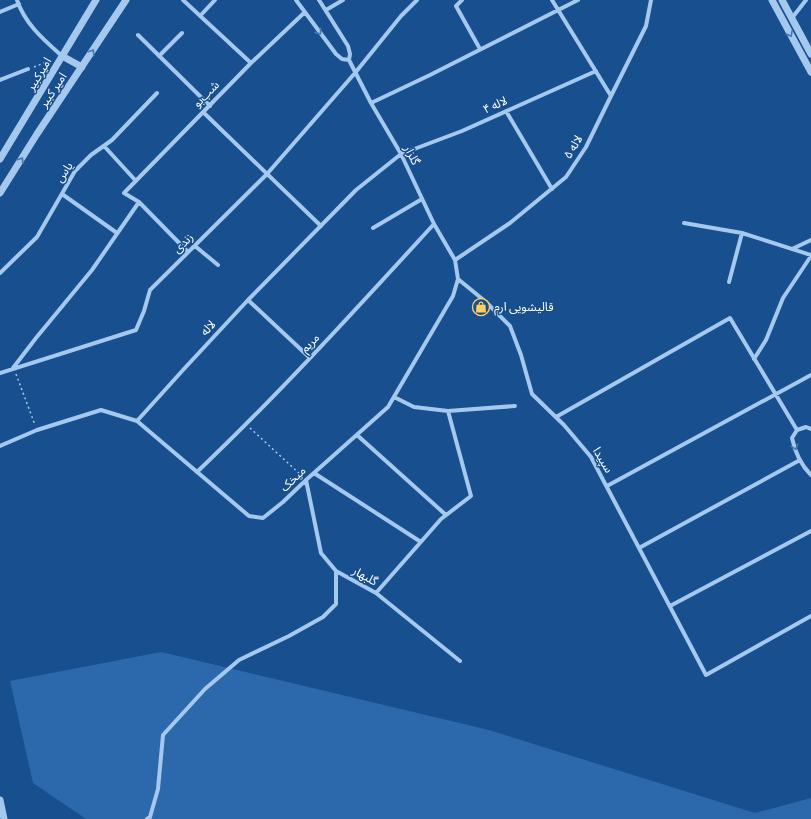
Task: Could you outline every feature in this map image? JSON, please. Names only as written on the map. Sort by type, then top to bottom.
[{"type":"street","name":"امیرکبیر","points":[[0,159],[96,0]]},
{"type":"street","name":"امیر کبیر","points":[[0,193],[37,134],[126,0]]},
{"type":"street","points":[[183,0],[251,63]]},
{"type":"street","points":[[200,16],[215,0]]},
{"type":"street","points":[[296,0],[336,54],[342,59],[349,60]]},
{"type":"street","name":"گلزار","points":[[319,0],[348,46],[350,54],[349,60],[355,73],[371,103],[402,154],[434,224],[454,260]]},
{"type":"street","points":[[326,10],[343,0]]},
{"type":"street","name":"زندی","points":[[0,373],[136,330],[144,311],[150,290],[267,174],[355,73],[401,16],[417,0]]},
{"type":"street","points":[[462,0],[456,6],[480,49]]},
{"type":"street","points":[[552,0],[610,96]]},
{"type":"street","points":[[371,103],[578,0]]},
{"type":"street","name":"لاله ۵","points":[[454,260],[510,223],[566,177],[586,147],[646,26],[651,0]]},
{"type":"street","points":[[772,0],[810,68]]},
{"type":"street","points":[[782,0],[811,54]]},
{"type":"street","points":[[792,19],[806,0]]},
{"type":"street","points":[[0,12],[18,2],[38,34],[62,56],[82,67]]},
{"type":"street","name":"شب‌بو","points":[[139,202],[124,193],[251,63],[305,12]]},
{"type":"street","points":[[159,56],[182,33]]},
{"type":"street","points":[[138,35],[210,106]]},
{"type":"street","points":[[0,80],[28,69]]},
{"type":"street","name":"لاله ۴","points":[[402,154],[462,131],[596,71]]},
{"type":"street","name":"یاس","points":[[0,273],[37,237],[75,171],[91,155],[112,140],[157,93]]},
{"type":"street","points":[[506,111],[552,188]]},
{"type":"street","points":[[203,112],[321,226]]},
{"type":"street","points":[[104,146],[136,181]]},
{"type":"street","name":"لاله","points":[[137,420],[248,300],[356,190],[402,154]]},
{"type":"street","points":[[62,194],[117,233]]},
{"type":"street","points":[[373,228],[422,199]]},
{"type":"street","points":[[13,368],[92,270],[139,202],[188,252]]},
{"type":"street","points":[[684,223],[742,233],[811,256],[783,298],[766,340],[754,359]]},
{"type":"street","name":"مریم","points":[[197,472],[310,358],[434,224]]},
{"type":"street","points":[[729,282],[742,233]]},
{"type":"street","points":[[792,249],[811,240]]},
{"type":"street","points":[[195,246],[218,265]]},
{"type":"street","name":"میخک","points":[[137,420],[249,516],[263,518],[283,502],[388,407],[453,296],[458,279],[454,260]]},
{"type":"street","name":"سپیدا","points":[[458,279],[486,302],[510,326],[521,355],[532,394],[564,424],[591,458],[706,675],[811,616]]},
{"type":"street","points":[[248,300],[310,358]]},
{"type":"street","points":[[556,417],[730,318],[797,430]]},
{"type":"street","points":[[606,486],[811,375]]},
{"type":"street","points":[[394,397],[414,407],[448,411],[515,406]]},
{"type":"street","points":[[0,446],[37,430],[101,410],[137,420]]},
{"type":"street","points":[[376,593],[441,520],[471,496],[448,411]]},
{"type":"street","points":[[811,429],[806,427],[797,430],[792,438],[800,460],[811,475]]},
{"type":"street","points":[[357,435],[446,515]]},
{"type":"street","points":[[639,548],[800,460]]},
{"type":"street","points":[[314,473],[421,542]]},
{"type":"street","name":"گلبهار","points":[[306,480],[321,552],[336,571],[376,593],[460,661]]},
{"type":"street","points":[[670,606],[811,531]]},
{"type":"street","points":[[147,819],[150,817],[158,789],[163,735],[205,689],[239,660],[289,636],[323,617],[336,604],[336,571]]},
{"type":"street","points":[[0,800],[4,819]]},
{"type":"path","points":[[28,69],[62,56]]},
{"type":"path","points":[[13,368],[37,430]]},
{"type":"path","points":[[246,424],[306,480]]},
{"type":"shaded area","points":[[161,652],[489,730],[755,813],[811,798],[811,819],[86,819],[33,783],[10,681]]},
{"type":"place","name":"قالیشویی ارم","points":[[481,307]]}]
